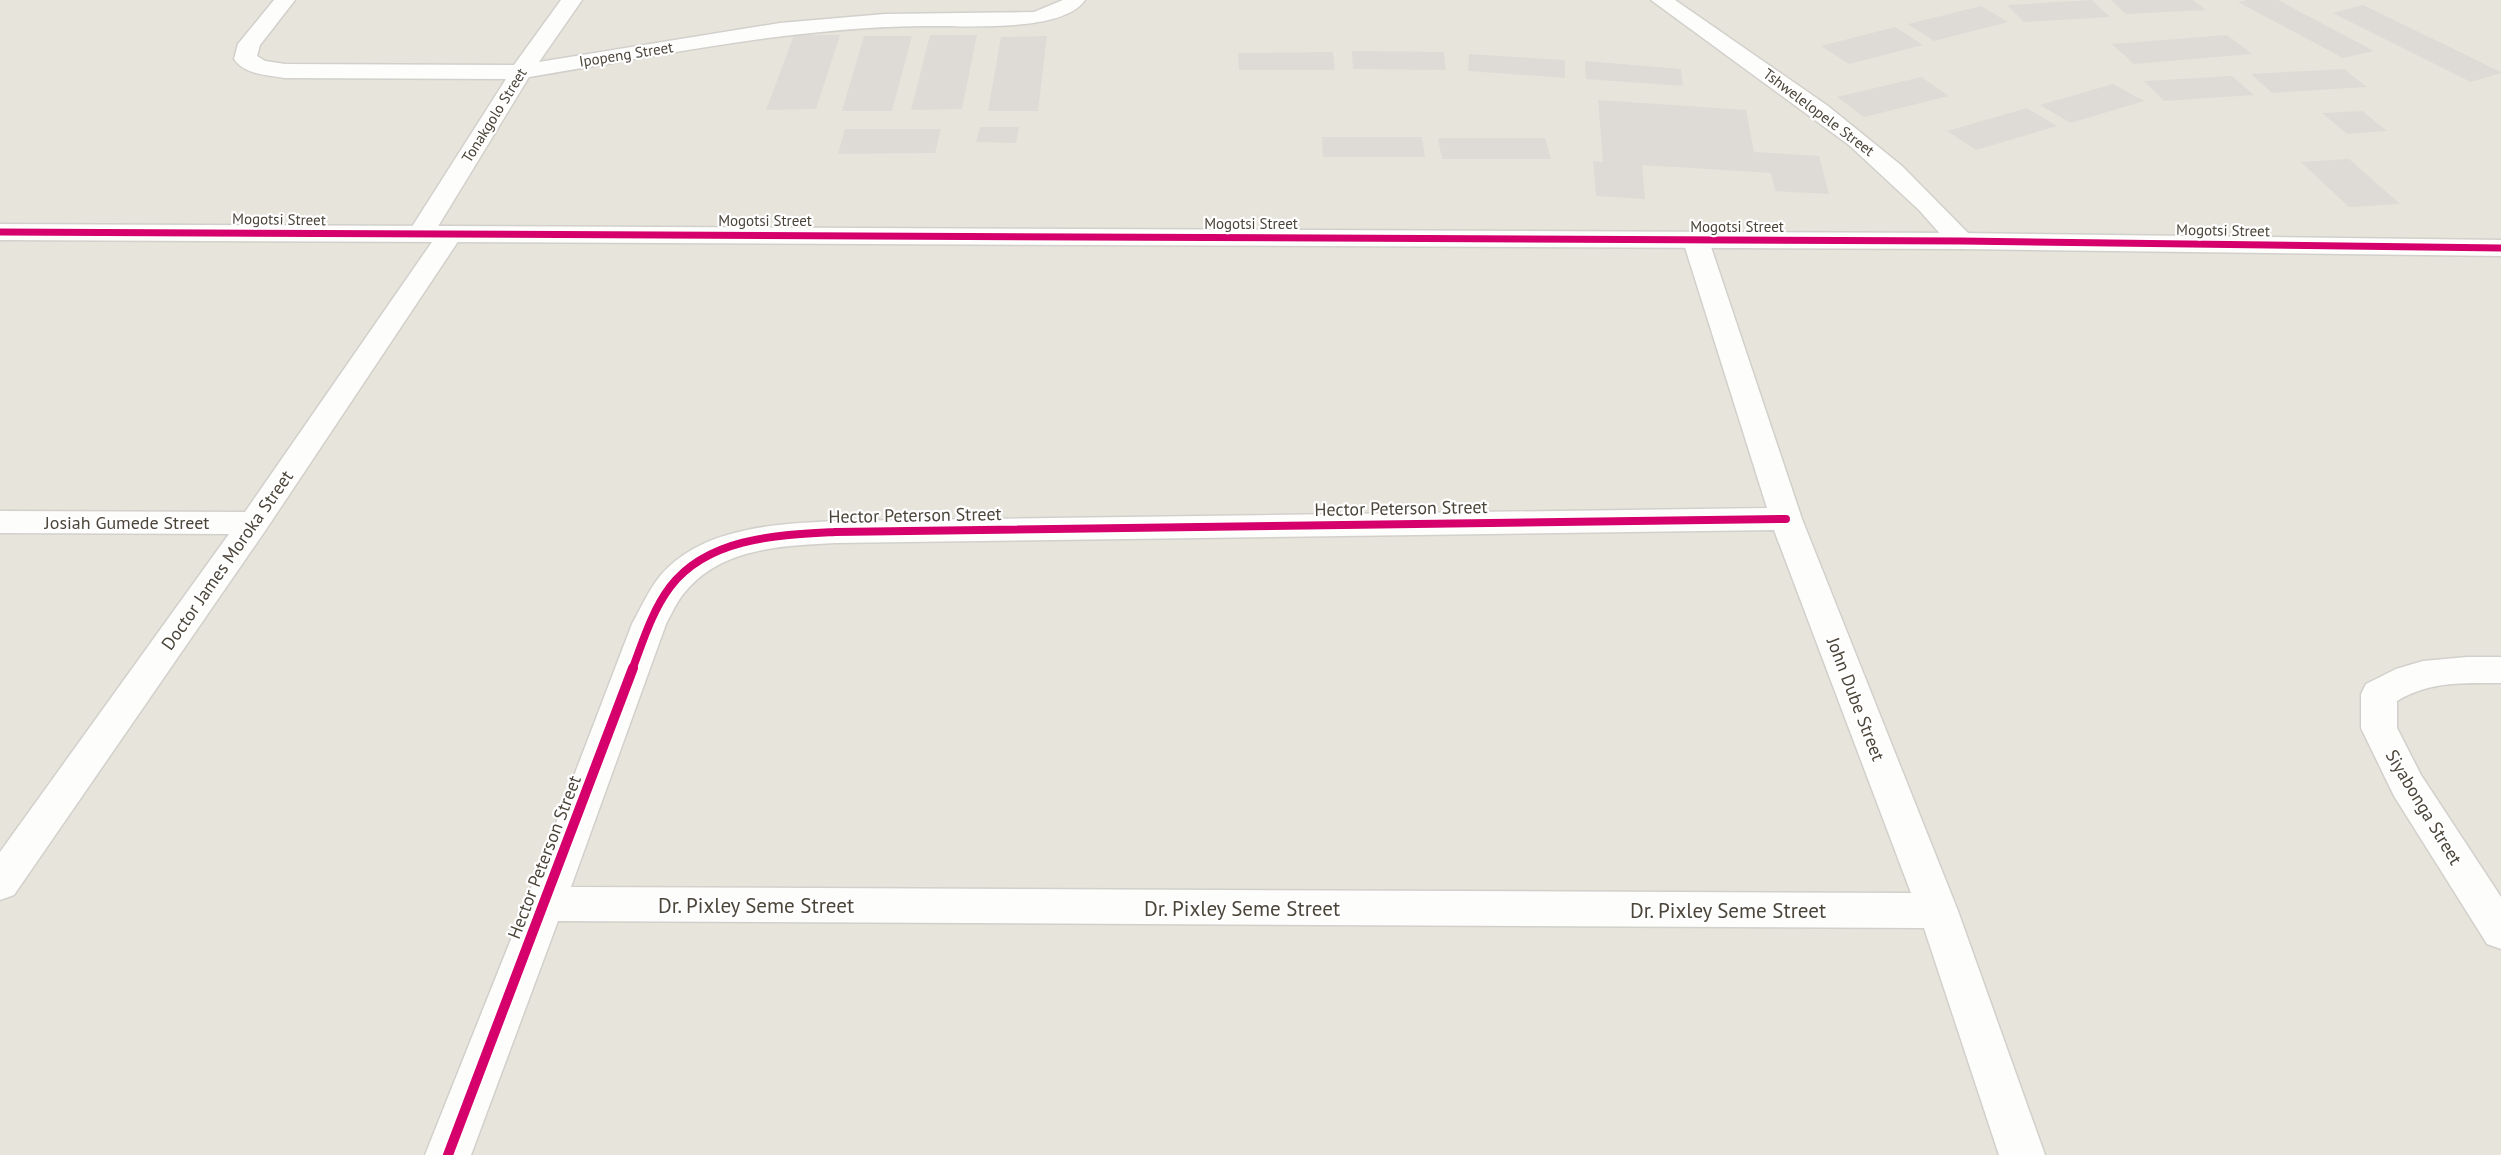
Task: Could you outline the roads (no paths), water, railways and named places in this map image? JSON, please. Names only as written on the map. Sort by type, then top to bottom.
[{"type":"street","name":"Ipopeng Street","points":[[285,0],[249,44],[245,59],[258,67],[325,72],[520,72],[780,29],[885,20],[1036,18],[1069,6],[1075,0]]},
{"type":"street","name":"Tonakgolo Street","points":[[436,233],[520,72],[572,0]]},
{"type":"street","name":"Tshwelelopele Street","points":[[1661,0],[1812,103],[1858,139],[1934,208],[1961,241]]},
{"type":"street","name":"Mogotsi Street","points":[[0,232],[1961,241],[2501,248]]},
{"type":"street","name":"Doctor James Moroka Street","points":[[0,883],[254,523],[436,233]]},
{"type":"street","name":"John Dube Street","points":[[1696,241],[1786,519],[1938,912],[2022,1155]]},
{"type":"street","name":"Hector Peterson Street","points":[[448,1155],[545,904],[649,624],[674,582],[702,560],[730,544],[777,535],[836,532],[1786,519]]},
{"type":"street","name":"Josiah Gumede Street","points":[[0,522],[254,523]]},
{"type":"street","name":"Siyabonga Street","points":[[2501,670],[2426,672],[2400,680],[2379,694],[2379,728],[2407,785],[2501,931]]},
{"type":"street","name":"Dr. Pixley Seme Street","points":[[545,904],[1938,912]]}]
